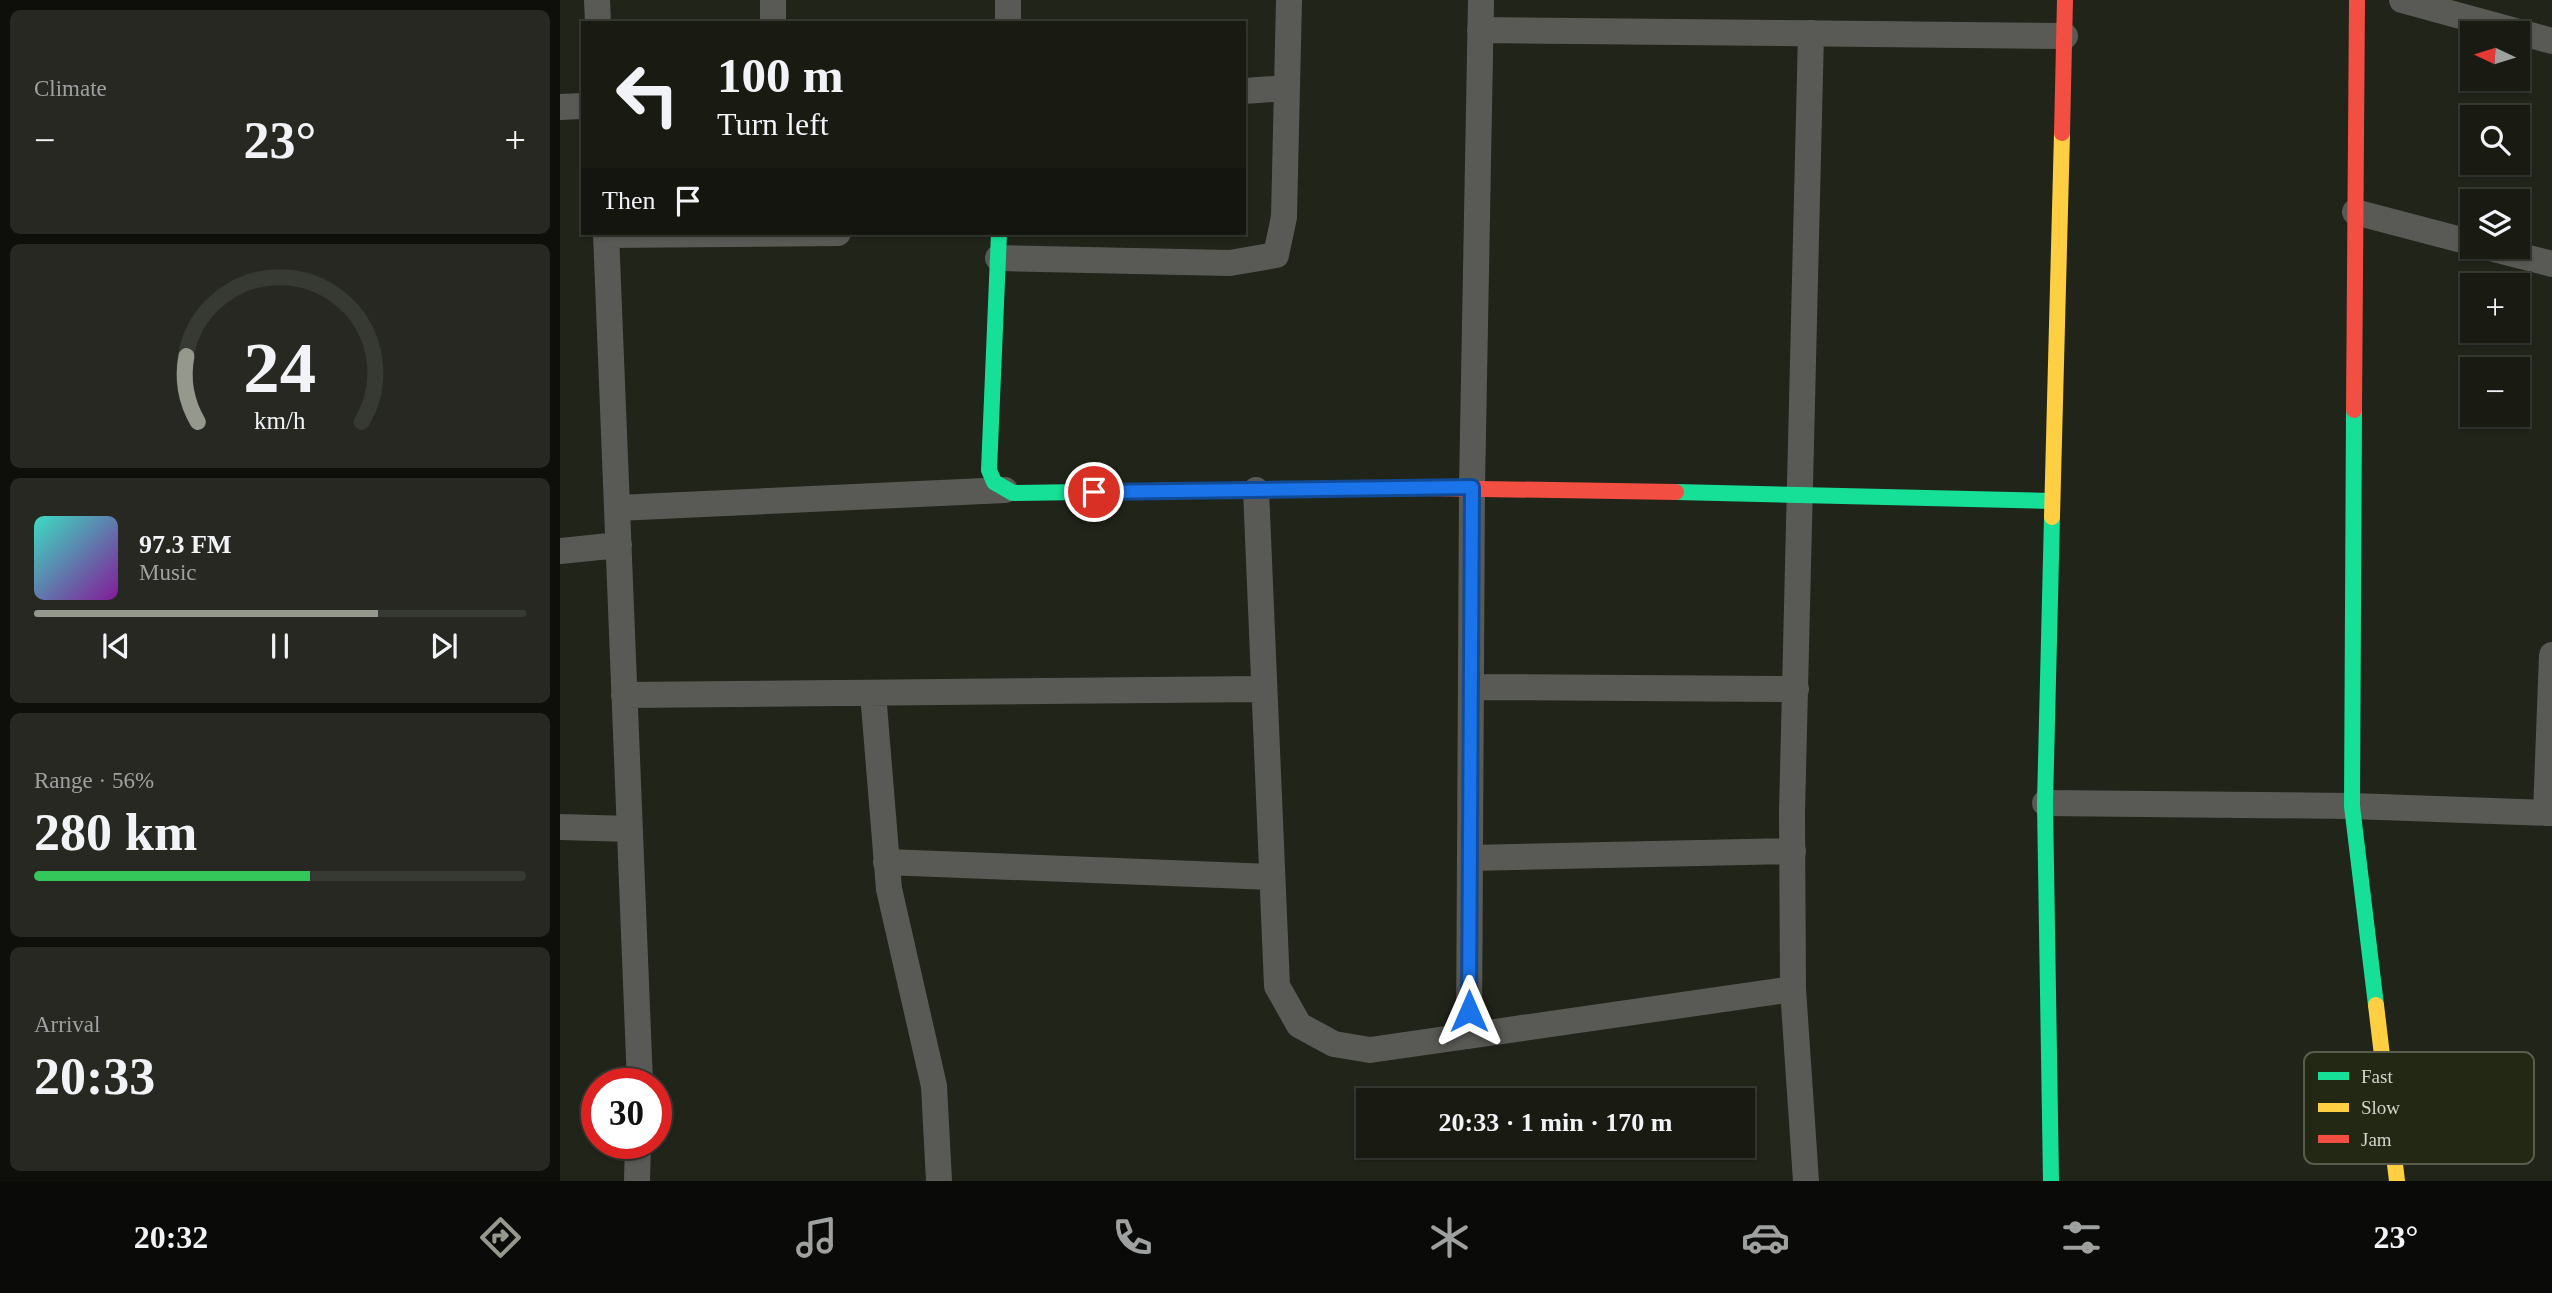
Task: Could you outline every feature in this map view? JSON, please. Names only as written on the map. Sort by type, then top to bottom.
[{"type":"street","points":[[597,0],[598,21]]},
{"type":"street","points":[[773,0],[773,21]]},
{"type":"street","points":[[1007,21],[1008,0]]},
{"type":"street","points":[[1289,0],[1284,217],[1276,254],[1230,263],[999,246],[989,470],[994,482],[1005,490],[1013,493],[1472,487],[2052,501]]},
{"type":"street","points":[[1469,1036],[1472,487],[1481,0]]},
{"type":"street","points":[[2050,1181],[2045,803],[2065,0]]},
{"type":"street","points":[[2357,0],[2352,806],[2382,1052]]},
{"type":"street","points":[[2402,0],[2552,41]]},
{"type":"street","points":[[1480,30],[2065,36]]},
{"type":"street","points":[[1806,1181],[1793,989],[1793,851],[1811,33]]},
{"type":"street","points":[[1246,91],[1287,88]]},
{"type":"street","points":[[560,107],[581,106]]},
{"type":"street","points":[[2355,212],[2460,240]]},
{"type":"street","points":[[606,235],[639,1068]]},
{"type":"street","points":[[2530,258],[2552,264]]},
{"type":"street","points":[[617,508],[1005,490]]},
{"type":"street","points":[[1256,490],[1277,986],[1299,1025],[1334,1044],[1370,1050],[1793,989]]},
{"type":"street","points":[[560,551],[618,545]]},
{"type":"street","points":[[2045,803],[2352,806],[2549,813],[2552,654]]},
{"type":"street","points":[[1471,687],[1796,689]]},
{"type":"street","points":[[624,695],[1265,689]]},
{"type":"street","points":[[873,692],[889,889],[934,1086],[939,1181]]},
{"type":"street","points":[[560,827],[630,829]]},
{"type":"street","points":[[1470,858],[1793,851]]},
{"type":"street","points":[[886,862],[1272,877]]},
{"type":"street","points":[[637,1181],[638,1159]]},
{"type":"traffic: fast","points":[[999,235],[989,470],[994,482],[1013,493],[1150,491]]},
{"type":"traffic: fast","points":[[2354,410],[2352,806],[2376,1005]]},
{"type":"traffic: fast","points":[[1676,492],[2052,501]]},
{"type":"traffic: fast","points":[[2051,1181],[2045,803],[2052,517]]},
{"type":"traffic: slow","points":[[2052,517],[2062,133]]},
{"type":"traffic: slow","points":[[1150,491],[1423,488]]},
{"type":"traffic: slow","points":[[2376,1005],[2382,1052]]},
{"type":"traffic: slow","points":[[2395,1164],[2397,1181]]},
{"type":"traffic: jam","points":[[2062,133],[2065,0]]},
{"type":"traffic: jam","points":[[2354,410],[2357,0]]},
{"type":"traffic: jam","points":[[1423,488],[1676,492]]},
{"type":"route","points":[[1094,492],[1472,487],[1469,1011]]}]
